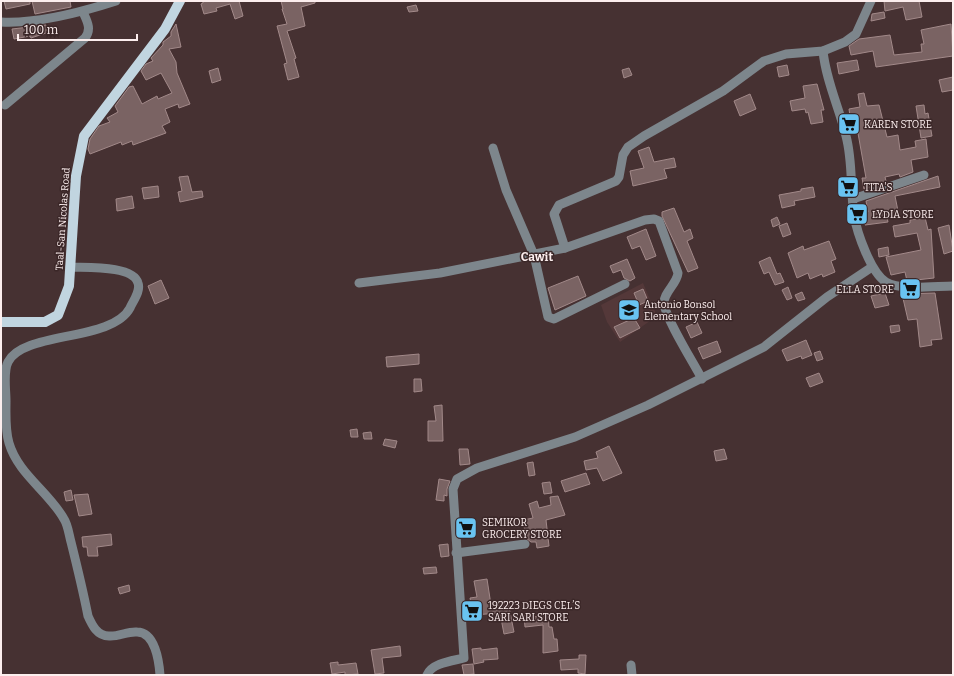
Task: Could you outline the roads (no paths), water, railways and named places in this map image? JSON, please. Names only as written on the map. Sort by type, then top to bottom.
[{"type":"main road","name":"Taal-San Nicolas Road","points":[[1,322],[44,322],[58,315],[69,286],[76,176],[84,136],[165,29],[180,1]]},
{"type":"street","points":[[1,22],[14,23],[83,12],[116,1]]},
{"type":"street","points":[[565,248],[554,214],[556,209],[559,205],[616,181],[619,176],[623,155],[628,147],[644,136],[723,91],[764,61],[786,54],[823,51],[851,39],[856,34],[871,1]]},
{"type":"street","points":[[5,105],[85,38],[89,33],[89,27],[83,12]]},
{"type":"street","points":[[823,51],[826,74],[831,84],[847,137],[852,166],[854,216],[872,266],[886,282],[898,287],[953,286]]},
{"type":"street","points":[[493,148],[506,190],[534,254],[547,314],[551,319],[554,319],[625,284]]},
{"type":"street","points":[[853,199],[924,175]]},
{"type":"street","points":[[359,282],[440,272],[565,248],[645,220],[654,219],[658,221],[678,273],[677,279],[665,297],[664,303],[669,317],[702,379]]},
{"type":"street","points":[[427,675],[429,670],[436,666],[464,658],[452,489],[456,479],[477,468],[575,437],[702,379],[764,347],[827,297],[872,266]]},
{"type":"street","points":[[70,267],[120,271],[132,275],[138,282],[138,291],[129,310],[116,322],[100,329],[59,338],[22,349],[13,355],[8,363],[6,383],[9,443],[23,470],[64,520],[88,616],[94,628],[109,636],[137,632],[144,634],[149,638],[158,659],[160,675]]},
{"type":"street","points":[[456,553],[525,544]]},
{"type":"street","points":[[631,664],[632,675]]},
{"type":"place","name":"KAREN STORE","points":[[849,124]]},
{"type":"place","name":"TITA'S","points":[[848,187]]},
{"type":"place","name":"LYDIA STORE","points":[[857,214]]},
{"type":"place","name":"ELLA STORE","points":[[910,289]]},
{"type":"place","name":"Antonio Bonsol Elementary School","points":[[629,310]]},
{"type":"place","name":"SEMIKOR GROCERY STORE","points":[[466,528]]},
{"type":"place","name":"192223 DIEGS CEL’S SARI SARI STORE","points":[[472,611]]},
{"type":"district","name":"Cawit","points":[[537,257]]}]
